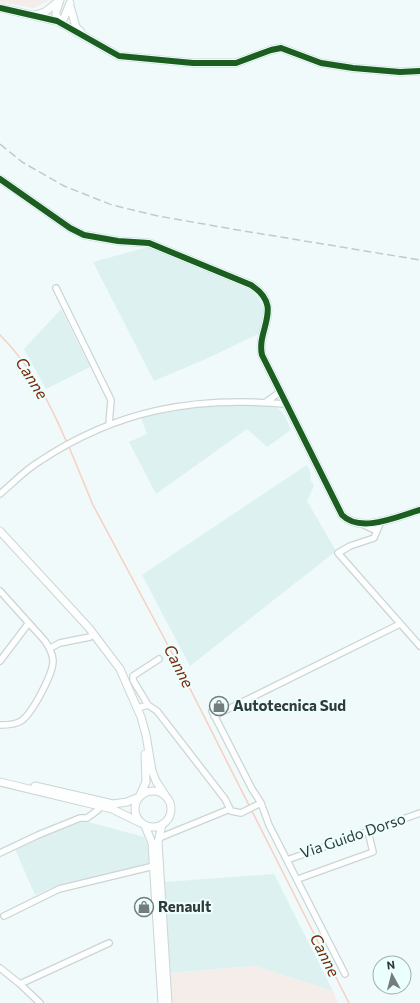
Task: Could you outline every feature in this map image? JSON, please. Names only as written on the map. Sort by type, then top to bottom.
[{"type":"street","points":[[34,15],[45,12],[60,0]]},
{"type":"street","points":[[57,21],[56,12],[60,0]]},
{"type":"street","points":[[57,21],[64,18],[70,2]]},
{"type":"street","points":[[70,2],[72,17],[76,27],[82,34]]},
{"type":"street","points":[[0,8],[57,21],[119,56],[193,63],[236,63],[271,50],[281,48],[322,64],[400,72],[420,71]]},
{"type":"street","points":[[0,179],[70,228],[84,235],[118,242],[149,243],[256,289],[265,300],[268,318],[261,350],[285,404],[340,512],[349,521],[364,525],[376,531]]},
{"type":"street","points":[[56,288],[111,400],[109,424]]},
{"type":"street","points":[[266,402],[280,392]]},
{"type":"street","points":[[0,494],[38,461],[52,453],[109,424],[153,410],[188,403],[266,402],[285,404]]},
{"type":"street","points":[[364,525],[420,510]]},
{"type":"street","points":[[381,521],[374,538],[350,546],[338,553],[420,646]]},
{"type":"street","points":[[0,530],[100,642],[120,669],[138,708],[146,735],[152,771],[171,805],[172,811],[167,821],[162,825],[151,827],[112,809],[0,782]]},
{"type":"street","points":[[0,537],[90,637],[116,671],[137,718],[142,736],[147,771],[146,782],[135,807],[135,813],[143,824],[152,843],[162,1003]]},
{"type":"street","points":[[0,591],[50,648],[53,662],[52,671],[28,714],[22,721],[14,724],[0,725]]},
{"type":"street","points":[[0,661],[28,624]]},
{"type":"street","points":[[345,974],[298,879],[269,825],[261,803],[252,789],[213,714],[400,624]]},
{"type":"street","points":[[50,648],[60,643],[90,637]]},
{"type":"street","points":[[159,659],[133,676],[133,680],[148,705],[158,711],[225,799],[230,809],[241,813],[261,803]]},
{"type":"street","points":[[138,708],[148,705]]},
{"type":"street","points":[[0,777],[113,804],[127,802],[145,792],[155,790],[165,795]]},
{"type":"street","points":[[0,853],[38,835],[80,818],[87,818],[98,810],[99,806]]},
{"type":"street","points":[[159,838],[230,809]]},
{"type":"street","name":"Via Guido Dorso","points":[[287,860],[420,813]]},
{"type":"street","points":[[162,825],[159,838],[168,1003]]},
{"type":"street","points":[[298,879],[373,852],[368,831]]},
{"type":"street","points":[[4,916],[59,889],[154,866]]},
{"type":"street","points":[[20,984],[110,943]]},
{"type":"street","points":[[0,968],[40,1003]]},
{"type":"shaded area","points":[[0,0],[50,0],[33,8],[0,2]]},
{"type":"shaded area","points":[[148,247],[250,290],[256,295],[262,305],[264,318],[260,333],[208,358],[154,381],[93,262]]},
{"type":"shaded area","points":[[61,309],[90,367],[46,389],[24,349]]},
{"type":"shaded area","points":[[248,405],[278,408],[285,416],[291,430],[267,447],[247,429],[156,494],[129,442],[147,434],[141,418],[178,408]]},
{"type":"shaded area","points":[[307,465],[311,474],[310,479],[314,486],[307,501],[336,551],[190,666],[142,575]]},
{"type":"shaded area","points":[[85,821],[144,837],[148,847],[150,864],[59,885],[35,895],[15,849],[73,823]]},
{"type":"shaded area","points":[[274,874],[333,991],[254,966],[169,973],[164,882]]},
{"type":"shaded area","points":[[254,966],[333,991],[338,1003],[171,1003],[169,973]]},
{"type":"waterway","name":"Canne","points":[[0,335],[21,359],[39,386],[47,399],[67,443]]},
{"type":"waterway","name":"Canne","points":[[69,447],[93,505],[171,651],[349,1003]]},
{"type":"railway","points":[[0,144],[22,162],[64,186],[112,205],[158,216],[420,260]]},
{"type":"cycle path","points":[[0,8],[57,21],[119,56],[193,63],[236,63],[271,50],[281,48],[321,63],[353,68],[400,72],[420,71]]},
{"type":"cycle path","points":[[0,179],[70,228],[84,235],[118,241],[149,243],[251,285],[261,293],[268,310],[261,345],[262,355],[342,515],[359,523],[369,523],[380,522],[420,510]]},
{"type":"place","name":"Autotecnica Sud","points":[[219,706]]},
{"type":"place","name":"Renault","points":[[144,907]]}]
